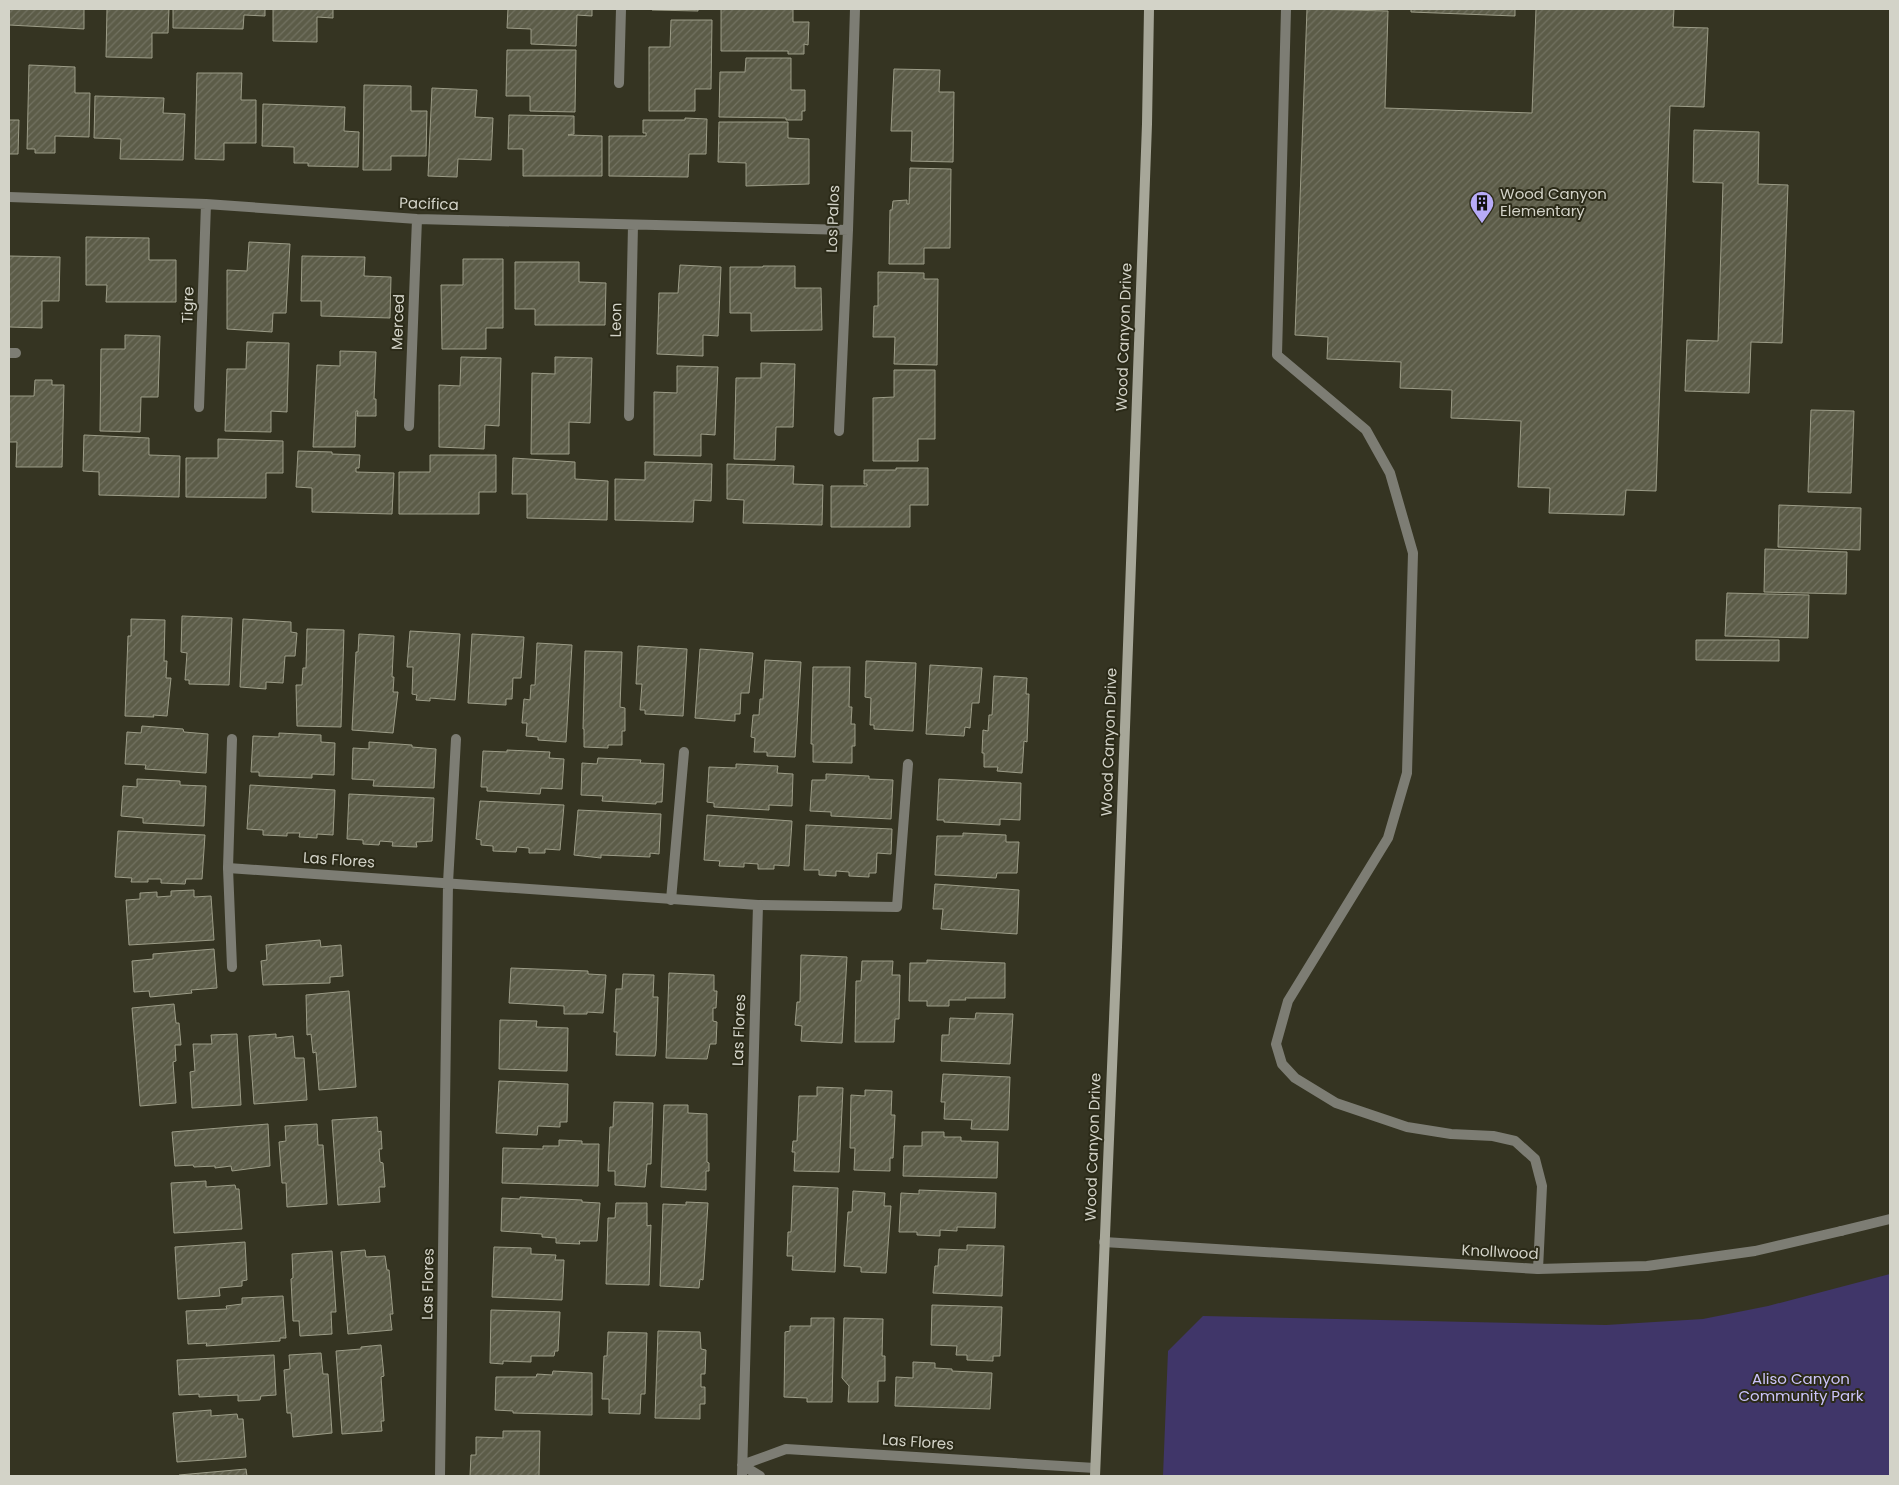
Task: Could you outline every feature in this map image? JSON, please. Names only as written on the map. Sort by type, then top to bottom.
[{"type":"main road","name":"Wood Canyon Drive","points":[[1095,1472],[1142,253],[1149,9]]},
{"type":"street","points":[[619,83],[621,9]]},
{"type":"street","name":"Los Palos","points":[[839,431],[855,9]]},
{"type":"street","points":[[1286,9],[1277,355],[1366,430],[1390,473],[1413,553],[1407,773],[1388,838],[1288,1001],[1276,1044],[1282,1064],[1295,1078],[1336,1103],[1408,1127],[1451,1134],[1493,1136],[1514,1141],[1535,1159],[1542,1186],[1538,1270]]},
{"type":"street","name":"Pacifica","points":[[9,198],[206,204],[417,220],[848,230]]},
{"type":"street","name":"Tigre","points":[[200,407],[206,204]]},
{"type":"street","name":"Merced","points":[[409,426],[417,220]]},
{"type":"street","name":"Leon","points":[[629,416],[633,225]]},
{"type":"street","points":[[232,739],[228,868],[232,967]]},
{"type":"street","points":[[448,883],[456,739]]},
{"type":"street","points":[[670,900],[684,752]]},
{"type":"street","points":[[758,906],[897,907],[908,764]]},
{"type":"street","name":"Las Flores","points":[[228,868],[758,906],[742,1476]]},
{"type":"street","name":"Las Flores","points":[[440,1476],[448,883]]},
{"type":"street","name":"Knollwood","points":[[1104,1242],[1538,1270],[1647,1266],[1755,1251],[1890,1219]]},
{"type":"street","name":"Las Flores","points":[[742,1465],[786,1449],[1095,1472]]},
{"type":"street","points":[[742,1465],[760,1476]]},
{"type":"green space","name":"Aliso Canyon Community Park","points":[[1890,1274],[1890,1476],[1163,1476],[1168,1351],[1203,1316],[1606,1325],[1703,1319],[1768,1306]]},
{"type":"building","points":[[9,9],[84,9],[84,29],[9,25]]},
{"type":"building","points":[[107,9],[169,9],[168,33],[152,33],[152,58],[106,57]]},
{"type":"building","points":[[173,9],[265,9],[265,16],[244,15],[243,29],[173,28]]},
{"type":"building","points":[[273,9],[333,9],[333,18],[317,17],[317,42],[273,41]]},
{"type":"building","points":[[508,9],[592,9],[592,16],[577,15],[576,46],[531,44],[531,29],[507,28]]},
{"type":"building","points":[[698,9],[698,11],[652,10]]},
{"type":"building","points":[[721,9],[793,9],[793,22],[809,22],[808,45],[804,44],[804,54],[788,54],[788,51],[721,51]]},
{"type":"building","name":"Wood Canyon Elementary","points":[[1307,9],[1388,11],[1385,108],[1532,113],[1536,9],[1674,9],[1673,27],[1708,28],[1704,107],[1670,106],[1656,491],[1626,490],[1624,515],[1549,513],[1550,488],[1518,487],[1521,421],[1451,418],[1452,390],[1400,388],[1401,362],[1327,359],[1328,337],[1295,335]]},
{"type":"building","points":[[1411,9],[1515,9],[1515,16],[1411,12]]},
{"type":"building","points":[[671,20],[712,20],[711,89],[695,89],[695,111],[649,111],[649,47],[670,47]]},
{"type":"building","points":[[507,50],[576,50],[575,112],[530,111],[530,96],[506,96]]},
{"type":"building","points":[[746,58],[791,58],[791,90],[805,90],[805,111],[802,111],[802,120],[719,117],[720,72],[745,72]]},
{"type":"building","points":[[29,65],[75,67],[75,93],[90,93],[89,137],[55,136],[55,153],[35,153],[35,149],[27,149]]},
{"type":"building","points":[[894,69],[940,70],[939,92],[954,92],[953,162],[911,161],[912,131],[891,131]]},
{"type":"building","points":[[197,73],[242,73],[241,100],[256,100],[256,143],[224,143],[224,160],[195,159]]},
{"type":"building","points":[[364,85],[411,86],[411,111],[427,111],[426,156],[391,156],[391,170],[363,170]]},
{"type":"building","points":[[432,88],[477,90],[475,117],[493,118],[491,160],[458,159],[457,177],[428,176]]},
{"type":"building","points":[[95,96],[164,98],[163,113],[185,114],[183,160],[120,159],[121,139],[94,138]]},
{"type":"building","points":[[263,104],[345,107],[344,131],[359,132],[358,167],[308,166],[308,163],[294,163],[294,147],[262,146]]},
{"type":"building","points":[[509,115],[574,116],[574,134],[568,135],[602,136],[602,176],[523,176],[523,149],[508,149]]},
{"type":"building","points":[[685,118],[707,119],[706,154],[689,154],[688,177],[609,176],[609,136],[646,136],[646,133],[643,133],[643,120],[685,120]]},
{"type":"building","points":[[9,120],[19,120],[18,154],[9,154]]},
{"type":"building","points":[[719,122],[788,122],[788,138],[809,139],[809,184],[746,186],[746,163],[718,162]]},
{"type":"building","points":[[1694,130],[1759,132],[1758,184],[1788,185],[1782,343],[1751,342],[1749,393],[1685,391],[1687,340],[1718,341],[1723,183],[1693,182]]},
{"type":"building","points":[[910,168],[951,169],[950,248],[924,248],[924,264],[889,264],[890,210],[892,210],[893,201],[907,200],[907,204],[909,204]]},
{"type":"building","points":[[86,237],[149,238],[149,260],[176,260],[176,302],[106,302],[107,285],[86,285]]},
{"type":"building","points":[[249,242],[290,244],[286,313],[273,313],[272,332],[227,329],[227,270],[247,271]]},
{"type":"building","points":[[9,256],[60,257],[59,301],[42,301],[42,328],[9,327]]},
{"type":"building","points":[[302,256],[365,257],[364,276],[391,277],[390,318],[321,316],[321,301],[301,301]]},
{"type":"building","points":[[463,259],[503,259],[503,328],[486,328],[486,349],[442,349],[441,285],[463,285]]},
{"type":"building","points":[[515,262],[579,262],[579,282],[606,283],[605,325],[535,325],[535,309],[515,309]]},
{"type":"building","points":[[680,265],[721,267],[718,336],[703,335],[703,356],[657,354],[659,293],[678,293]]},
{"type":"building","points":[[795,266],[795,288],[821,288],[822,330],[751,331],[751,313],[730,313],[730,267]]},
{"type":"building","points":[[878,272],[924,273],[924,279],[938,279],[937,365],[894,364],[895,337],[873,337],[874,306],[878,306]]},
{"type":"building","points":[[125,335],[160,336],[158,397],[141,397],[140,432],[100,431],[101,349],[125,349]]},
{"type":"building","points":[[247,342],[289,343],[287,412],[271,411],[271,432],[225,431],[227,369],[246,369]]},
{"type":"building","points":[[340,351],[376,352],[374,399],[376,399],[376,416],[357,416],[358,411],[356,411],[355,447],[313,447],[317,365],[340,366]]},
{"type":"building","points":[[461,357],[501,358],[499,426],[485,425],[484,449],[439,447],[439,385],[460,386]]},
{"type":"building","points":[[555,357],[592,358],[590,423],[569,422],[569,454],[531,454],[532,373],[555,374]]},
{"type":"building","points":[[761,363],[795,364],[793,427],[776,427],[775,460],[734,459],[736,378],[761,378]]},
{"type":"building","points":[[677,366],[718,367],[715,435],[701,434],[701,456],[654,455],[654,392],[677,393]]},
{"type":"building","points":[[894,370],[935,370],[935,439],[918,439],[918,461],[873,461],[873,398],[894,397]]},
{"type":"building","points":[[35,380],[52,380],[52,385],[64,385],[62,467],[16,467],[17,442],[9,442],[9,396],[34,396]]},
{"type":"building","points":[[1811,410],[1854,411],[1851,493],[1808,492]]},
{"type":"building","points":[[84,435],[149,438],[149,455],[180,456],[179,497],[99,495],[99,472],[83,471]]},
{"type":"building","points":[[218,439],[283,441],[283,473],[266,473],[266,498],[186,497],[186,458],[218,458]]},
{"type":"building","points":[[298,451],[360,455],[359,468],[356,468],[356,472],[394,473],[392,514],[312,512],[312,488],[296,487]]},
{"type":"building","points":[[430,455],[496,455],[496,492],[479,492],[479,514],[399,514],[399,472],[430,472]]},
{"type":"building","points":[[513,458],[575,462],[575,479],[608,481],[607,520],[527,518],[527,494],[512,494]]},
{"type":"building","points":[[645,462],[712,464],[711,501],[694,500],[693,522],[615,520],[615,479],[645,480]]},
{"type":"building","points":[[727,464],[794,466],[793,484],[823,485],[822,525],[743,523],[744,500],[727,499]]},
{"type":"building","points":[[896,468],[928,468],[928,505],[910,505],[910,527],[831,527],[831,486],[867,486],[867,484],[864,484],[864,470],[896,470]]},
{"type":"building","points":[[1779,505],[1861,508],[1860,550],[1778,547]]},
{"type":"building","points":[[1765,549],[1847,552],[1846,594],[1764,592]]},
{"type":"building","points":[[1727,593],[1809,595],[1808,638],[1725,636]]},
{"type":"building","points":[[182,616],[232,618],[229,685],[189,684],[189,680],[185,680],[187,653],[181,652]]},
{"type":"building","points":[[131,619],[165,620],[164,661],[167,661],[166,678],[171,678],[167,716],[125,716],[128,636],[131,636]]},
{"type":"building","points":[[243,619],[291,622],[291,632],[297,633],[295,656],[285,656],[283,683],[266,682],[266,689],[240,687]]},
{"type":"building","points":[[307,629],[344,630],[341,727],[297,726],[296,685],[302,685],[303,668],[306,668]]},
{"type":"building","points":[[410,631],[460,634],[455,700],[430,698],[430,701],[416,700],[417,695],[412,694],[413,667],[407,667]]},
{"type":"building","points":[[359,634],[394,636],[393,692],[398,692],[393,733],[352,730],[356,652],[358,652]]},
{"type":"building","points":[[472,634],[524,637],[521,678],[513,678],[512,699],[506,699],[506,705],[468,703]]},
{"type":"building","points":[[1696,640],[1779,640],[1779,661],[1696,660]]},
{"type":"building","points":[[537,643],[572,645],[566,742],[538,740],[538,737],[526,736],[527,723],[522,723],[524,699],[530,700],[531,685],[535,685]]},
{"type":"building","points":[[638,646],[687,649],[683,716],[645,714],[645,710],[640,710],[642,684],[636,684]]},
{"type":"building","points":[[700,649],[753,653],[749,693],[741,693],[740,714],[735,714],[735,721],[695,718]]},
{"type":"building","points":[[585,651],[622,652],[620,707],[625,708],[625,731],[622,731],[622,745],[608,745],[608,748],[584,747]]},
{"type":"building","points":[[765,660],[801,662],[795,757],[767,756],[767,752],[754,752],[755,738],[751,737],[753,715],[759,715],[760,699],[763,699]]},
{"type":"building","points":[[866,661],[916,663],[913,731],[874,729],[874,725],[870,725],[871,698],[865,697]]},
{"type":"building","points":[[930,665],[982,668],[979,703],[972,703],[970,728],[965,727],[964,736],[926,734]]},
{"type":"building","points":[[813,667],[850,667],[849,707],[852,707],[851,724],[855,724],[855,746],[852,746],[852,763],[813,762],[813,744],[811,744]]},
{"type":"building","points":[[994,676],[1027,678],[1026,694],[1029,694],[1027,742],[1024,741],[1022,773],[997,771],[998,767],[984,767],[984,753],[982,753],[983,730],[988,731],[989,715],[992,715]]},
{"type":"building","points":[[142,726],[183,729],[184,732],[208,734],[206,773],[145,769],[146,765],[125,764],[127,732],[141,733]]},
{"type":"building","points":[[279,733],[321,735],[321,742],[335,743],[334,775],[312,774],[312,778],[259,776],[259,772],[251,772],[253,736],[279,737]]},
{"type":"building","points":[[369,742],[436,749],[434,788],[373,786],[374,780],[352,779],[353,748],[369,749]]},
{"type":"building","points":[[507,750],[550,752],[549,758],[564,759],[562,789],[541,788],[540,794],[487,791],[487,787],[481,787],[483,751],[507,752]]},
{"type":"building","points":[[598,758],[641,760],[640,763],[664,764],[662,802],[656,802],[656,804],[602,801],[603,796],[581,795],[582,763],[597,764]]},
{"type":"building","points":[[736,764],[778,766],[777,773],[793,774],[792,806],[769,805],[769,810],[714,807],[714,803],[707,802],[709,767],[736,768]]},
{"type":"building","points":[[826,774],[869,776],[869,779],[893,780],[891,819],[831,816],[831,812],[810,811],[812,780],[826,780]]},
{"type":"building","points":[[137,779],[180,781],[180,785],[206,786],[204,826],[143,823],[143,818],[121,816],[123,786],[137,787]]},
{"type":"building","points":[[939,779],[1021,783],[1020,820],[1000,819],[1000,825],[937,820]]},
{"type":"building","points":[[250,785],[335,790],[333,835],[317,834],[317,838],[299,837],[300,833],[287,833],[287,836],[263,835],[263,830],[247,829]]},
{"type":"building","points":[[349,794],[434,798],[432,841],[416,842],[417,847],[392,846],[393,842],[380,841],[379,845],[363,844],[363,840],[347,839]]},
{"type":"building","points":[[480,801],[564,805],[560,850],[545,849],[545,853],[529,853],[529,848],[517,847],[516,852],[493,851],[493,846],[481,845],[481,840],[476,839]]},
{"type":"building","points":[[578,810],[661,814],[659,854],[650,853],[650,857],[601,855],[601,858],[574,855]]},
{"type":"building","points":[[707,815],[792,821],[789,866],[774,865],[774,869],[758,869],[758,864],[744,863],[744,867],[719,866],[720,861],[704,860]]},
{"type":"building","points":[[806,825],[892,829],[891,854],[877,853],[876,873],[869,873],[869,877],[849,876],[849,872],[836,871],[836,876],[819,875],[819,870],[804,870]]},
{"type":"building","points":[[118,831],[205,835],[202,879],[186,879],[185,884],[161,883],[161,879],[148,879],[148,882],[131,882],[132,878],[115,877]]},
{"type":"building","points":[[963,833],[1006,835],[1006,842],[1019,842],[1017,873],[997,873],[996,878],[935,875],[937,836],[963,836]]},
{"type":"building","points":[[935,884],[1019,890],[1017,934],[941,929],[943,909],[933,909]]},
{"type":"building","points":[[194,890],[194,897],[211,896],[214,940],[129,945],[126,900],[140,899],[140,893],[157,892],[157,897],[171,896],[171,891]]},
{"type":"building","points":[[320,940],[321,947],[341,945],[343,976],[330,977],[330,983],[263,985],[261,961],[267,960],[266,945]]},
{"type":"building","points":[[214,949],[217,988],[191,990],[192,993],[150,997],[149,991],[134,992],[132,961],[153,959],[153,954]]},
{"type":"building","points":[[801,955],[847,957],[842,1043],[801,1041],[802,1026],[795,1025],[797,1002],[800,1002]]},
{"type":"building","points":[[927,960],[1005,963],[1005,998],[949,1000],[949,1006],[927,1006],[927,1001],[909,1001],[910,963],[927,963]]},
{"type":"building","points":[[862,961],[893,961],[892,975],[900,975],[899,1019],[895,1019],[894,1042],[855,1042],[856,981],[861,981]]},
{"type":"building","points":[[511,968],[588,971],[588,974],[606,975],[603,1013],[564,1014],[564,1006],[509,1003]]},
{"type":"building","points":[[669,973],[714,975],[714,991],[717,991],[716,1008],[713,1008],[713,1021],[717,1022],[716,1044],[710,1044],[707,1059],[666,1058]]},
{"type":"building","points":[[623,974],[654,975],[653,997],[658,997],[655,1056],[616,1055],[617,1032],[614,1032],[616,989],[622,989]]},
{"type":"building","points":[[349,991],[356,1087],[319,1090],[316,1052],[313,1053],[311,1034],[307,1035],[306,995]]},
{"type":"building","points":[[174,1004],[176,1023],[179,1023],[181,1045],[175,1045],[176,1061],[173,1062],[176,1103],[140,1106],[132,1008]]},
{"type":"building","points":[[976,1013],[1013,1014],[1010,1064],[941,1061],[942,1035],[949,1035],[950,1018],[975,1019]]},
{"type":"building","points":[[500,1020],[537,1021],[536,1027],[568,1028],[567,1071],[499,1069]]},
{"type":"building","points":[[237,1034],[241,1105],[192,1108],[190,1072],[195,1071],[193,1044],[212,1044],[211,1035]]},
{"type":"building","points":[[276,1034],[276,1038],[293,1036],[295,1058],[304,1058],[307,1100],[254,1104],[249,1036]]},
{"type":"building","points":[[943,1074],[1010,1077],[1008,1130],[971,1129],[972,1120],[944,1119],[945,1102],[941,1102]]},
{"type":"building","points":[[499,1081],[568,1084],[567,1122],[560,1122],[560,1127],[538,1126],[537,1135],[496,1133]]},
{"type":"building","points":[[817,1087],[843,1088],[839,1172],[794,1171],[795,1152],[792,1152],[793,1141],[797,1141],[799,1096],[817,1096]]},
{"type":"building","points":[[865,1090],[892,1091],[891,1115],[895,1115],[893,1158],[890,1158],[890,1171],[854,1170],[855,1148],[850,1148],[851,1095],[865,1096]]},
{"type":"building","points":[[614,1102],[653,1103],[651,1164],[647,1164],[645,1187],[615,1185],[615,1171],[608,1171],[610,1127],[613,1127]]},
{"type":"building","points":[[664,1105],[688,1105],[688,1113],[707,1114],[707,1162],[709,1163],[709,1171],[706,1171],[706,1190],[661,1187]]},
{"type":"building","points":[[377,1117],[378,1132],[381,1131],[382,1149],[379,1149],[380,1162],[383,1163],[385,1187],[379,1187],[380,1202],[338,1205],[332,1120]]},
{"type":"building","points":[[268,1124],[270,1166],[232,1171],[231,1166],[215,1168],[215,1166],[175,1166],[172,1132]]},
{"type":"building","points":[[317,1124],[318,1145],[323,1145],[327,1204],[287,1207],[286,1183],[282,1183],[279,1142],[286,1141],[285,1126]]},
{"type":"building","points":[[922,1132],[944,1132],[944,1137],[961,1137],[961,1141],[998,1142],[997,1178],[903,1176],[904,1146],[922,1146]]},
{"type":"building","points":[[559,1140],[582,1141],[582,1144],[599,1144],[598,1186],[502,1183],[503,1148],[543,1149],[543,1146],[559,1146]]},
{"type":"building","points":[[206,1181],[206,1187],[235,1185],[236,1189],[239,1189],[242,1229],[174,1233],[171,1183]]},
{"type":"building","points":[[793,1186],[838,1188],[835,1272],[792,1270],[793,1256],[787,1256],[788,1232],[791,1232]]},
{"type":"building","points":[[919,1190],[996,1193],[995,1228],[957,1227],[957,1231],[940,1230],[940,1236],[917,1235],[917,1232],[899,1232],[901,1193],[919,1194]]},
{"type":"building","points":[[853,1191],[885,1193],[884,1206],[891,1206],[886,1273],[861,1272],[861,1267],[844,1266],[848,1212],[852,1212]]},
{"type":"building","points":[[520,1197],[582,1200],[582,1202],[600,1203],[597,1241],[579,1241],[580,1244],[556,1243],[556,1238],[542,1237],[542,1234],[501,1231],[502,1198],[520,1199]]},
{"type":"building","points":[[686,1202],[708,1203],[703,1280],[700,1279],[699,1288],[660,1286],[663,1204],[686,1205]]},
{"type":"building","points":[[616,1203],[647,1203],[647,1226],[651,1225],[649,1285],[606,1284],[608,1218],[615,1218]]},
{"type":"building","points":[[245,1242],[247,1280],[242,1281],[242,1286],[219,1288],[220,1296],[178,1299],[175,1247]]},
{"type":"building","points":[[967,1245],[1004,1246],[1002,1296],[933,1293],[935,1266],[938,1266],[939,1249],[967,1250]]},
{"type":"building","points":[[494,1247],[531,1248],[531,1254],[556,1255],[555,1260],[564,1260],[562,1300],[492,1297]]},
{"type":"building","points":[[365,1250],[366,1257],[385,1256],[387,1270],[389,1270],[393,1314],[390,1314],[392,1330],[348,1334],[341,1252]]},
{"type":"building","points":[[332,1251],[336,1312],[331,1312],[332,1334],[300,1336],[299,1321],[293,1321],[292,1254]]},
{"type":"building","points":[[283,1296],[286,1338],[280,1338],[280,1341],[206,1346],[207,1343],[188,1344],[186,1311],[227,1309],[226,1306],[242,1304],[242,1298]]},
{"type":"building","points":[[932,1305],[1002,1307],[1000,1356],[993,1356],[993,1361],[967,1360],[967,1355],[956,1355],[957,1346],[931,1345]]},
{"type":"building","points":[[491,1310],[560,1312],[558,1351],[555,1351],[554,1356],[531,1356],[531,1362],[503,1361],[503,1364],[490,1363]]},
{"type":"building","points":[[811,1318],[834,1318],[832,1402],[807,1402],[807,1398],[784,1397],[785,1332],[790,1331],[790,1326],[811,1326]]},
{"type":"building","points":[[844,1318],[883,1319],[882,1356],[885,1356],[885,1381],[878,1381],[878,1402],[848,1402],[849,1386],[842,1378]]},
{"type":"building","points":[[658,1331],[700,1332],[701,1349],[706,1350],[705,1374],[701,1374],[701,1387],[705,1387],[705,1404],[700,1404],[700,1419],[655,1418]]},
{"type":"building","points":[[608,1332],[647,1333],[645,1394],[641,1394],[640,1414],[609,1413],[609,1399],[602,1399],[604,1356],[607,1356]]},
{"type":"building","points":[[381,1345],[384,1376],[381,1377],[384,1421],[381,1421],[382,1431],[342,1434],[336,1351]]},
{"type":"building","points":[[321,1353],[323,1374],[328,1374],[332,1433],[293,1437],[291,1413],[287,1413],[284,1370],[290,1369],[289,1355]]},
{"type":"building","points":[[274,1355],[276,1395],[261,1396],[260,1400],[238,1401],[238,1395],[199,1397],[199,1394],[179,1395],[177,1360]]},
{"type":"building","points":[[913,1362],[935,1363],[935,1368],[952,1369],[952,1371],[992,1373],[990,1409],[895,1406],[896,1377],[913,1378]]},
{"type":"building","points":[[553,1371],[592,1373],[592,1415],[513,1413],[513,1411],[495,1410],[496,1377],[536,1377],[537,1374],[552,1375]]},
{"type":"building","points":[[211,1410],[211,1416],[237,1414],[238,1419],[243,1419],[246,1457],[177,1462],[173,1413]]},
{"type":"building","points":[[503,1431],[540,1431],[539,1476],[470,1476],[471,1455],[476,1455],[476,1437],[503,1438]]},
{"type":"building","points":[[246,1469],[247,1476],[179,1476],[179,1475]]},
{"type":"place","name":"Wood Canyon Elementary","points":[[1482,224]]}]
